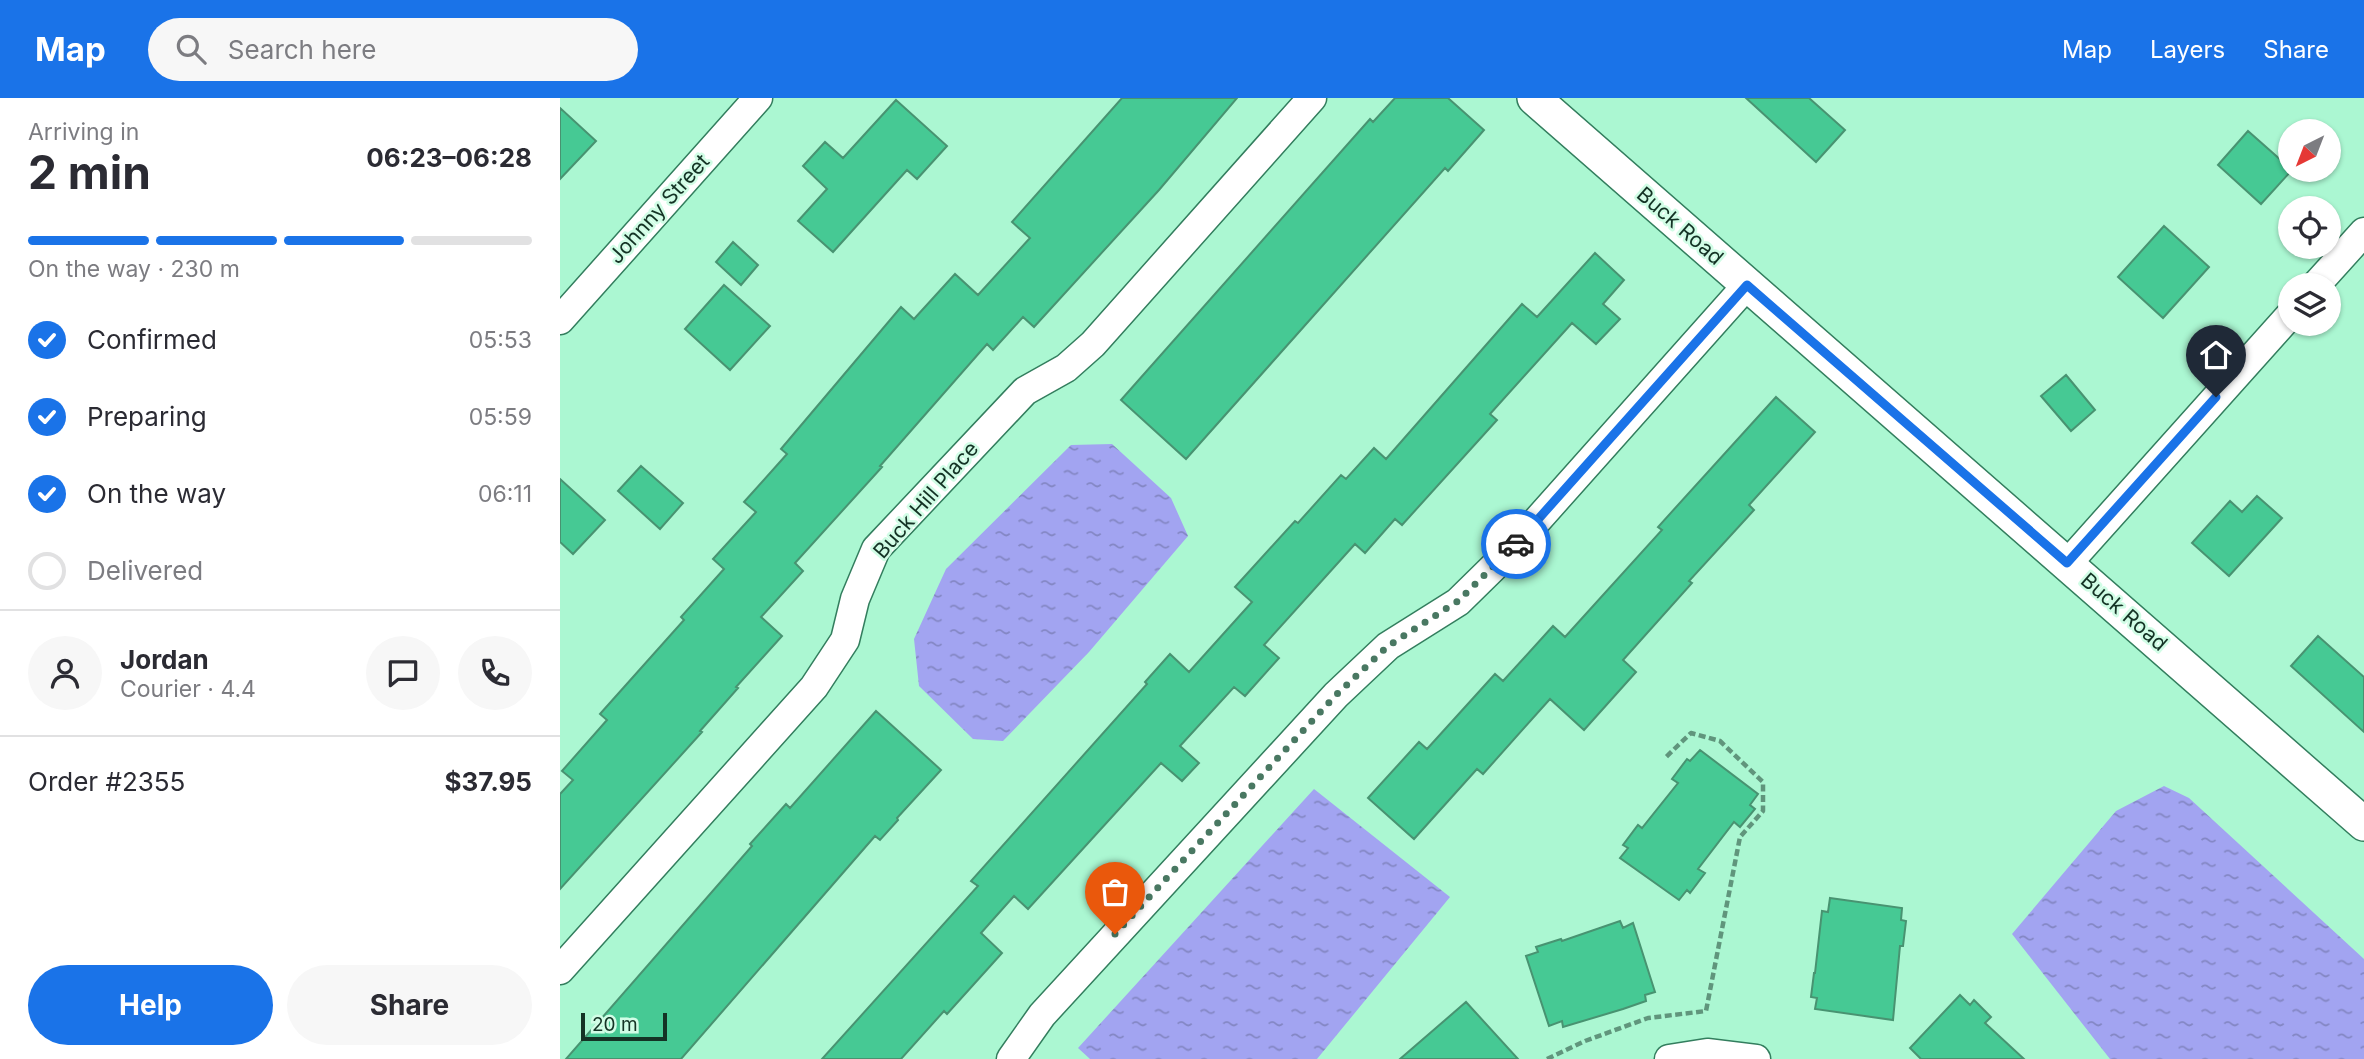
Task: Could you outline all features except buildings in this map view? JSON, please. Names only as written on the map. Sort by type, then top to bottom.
[{"type":"street","name":"Johnny Street","points":[[560,320],[758,98]]},
{"type":"street","name":"Buck Hill Place","points":[[560,970],[814,687],[845,640],[855,599],[876,549],[1025,391],[1066,368],[1093,344],[1312,98]]},
{"type":"street","name":"Buck Road","points":[[1534,98],[2364,824]]},
{"type":"street","points":[[2327,273],[2364,232]]},
{"type":"street","points":[[1011,1059],[1042,1014],[1336,695],[1388,646],[1458,601],[1509,552],[1747,285]]},
{"type":"street","points":[[2067,563],[2278,328]]},
{"type":"street","points":[[1669,1059],[1707,1053],[1756,1059]]},
{"type":"path","points":[[1547,1059],[1585,1041],[1648,1018],[1706,1011],[1740,837],[1763,811],[1763,782],[1720,741],[1691,733],[1667,757]]},
{"type":"water","points":[[1112,444],[1171,498],[1188,536],[1089,652],[1003,741],[973,739],[919,686],[914,639],[946,569],[1071,445]]},
{"type":"water","points":[[2164,786],[2189,798],[2364,959],[2364,1059],[2110,1059],[2012,934],[2116,811]]},
{"type":"water","points":[[1314,789],[1450,897],[1317,1059],[1090,1059],[1078,1048]]},
{"type":"way so far","points":[[1115,934],[1336,695],[1388,646],[1458,601],[1516,544]]},
{"type":"route","points":[[1516,544],[1747,285],[2067,563],[2216,397]]}]
